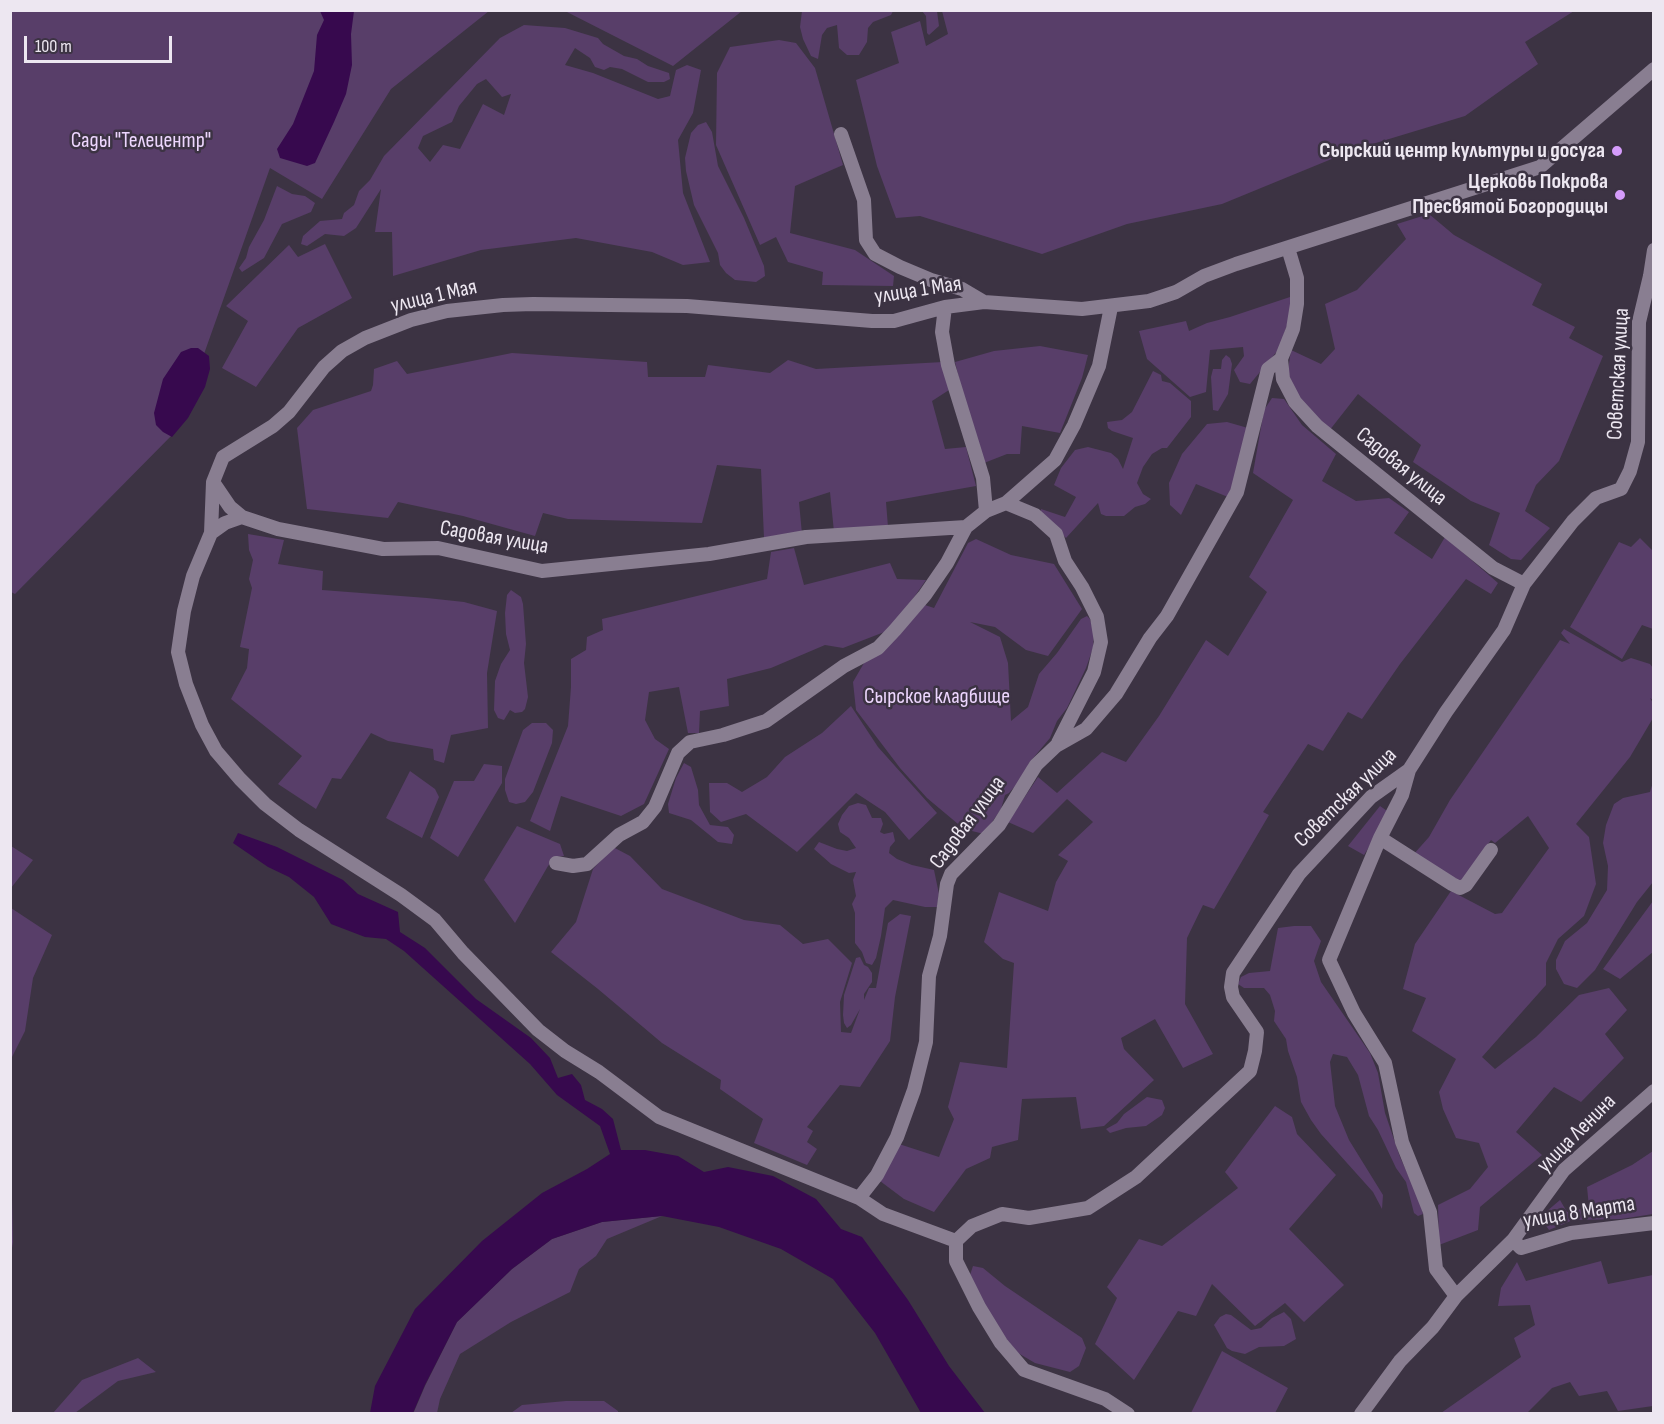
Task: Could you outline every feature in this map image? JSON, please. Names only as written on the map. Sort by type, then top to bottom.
[{"type":"street","name":"улица 1 Мая","points":[[212,533],[213,482],[223,457],[273,426],[289,412],[324,367],[342,351],[365,338],[411,320],[447,311],[533,304],[687,306],[894,321],[945,307],[984,302],[1082,309],[1149,301],[1167,295],[1204,276],[1540,167],[1653,69]]},
{"type":"street","points":[[841,134],[864,200],[866,240],[875,254],[932,280],[962,289],[984,302]]},
{"type":"street","name":"Садовая улица","points":[[1288,248],[1297,278],[1297,304],[1293,329],[1281,359],[1283,379],[1295,402],[1317,426],[1493,568],[1524,584]]},
{"type":"street","name":"Советская улица","points":[[956,1241],[972,1226],[1002,1214],[1029,1218],[1088,1209],[1136,1177],[1250,1071],[1257,1032],[1233,998],[1231,987],[1233,973],[1299,874],[1371,797],[1409,770],[1446,712],[1504,630],[1524,584],[1573,521],[1596,498],[1621,489],[1630,471],[1638,442],[1639,322],[1650,276],[1653,250]]},
{"type":"street","points":[[945,307],[942,332],[948,365],[982,478],[986,511]]},
{"type":"street","points":[[556,863],[573,866],[587,864],[619,835],[643,822],[655,807],[678,753],[690,742],[723,735],[766,721],[844,666],[878,648],[925,595],[947,562],[966,527],[986,511],[1006,503],[1054,460],[1074,425],[1099,366],[1111,307]]},
{"type":"street","name":"Садовая улица","points":[[859,1198],[878,1175],[897,1137],[914,1090],[926,1042],[929,976],[940,936],[947,884],[951,874],[999,825],[1036,765],[1056,746],[1086,729],[1116,694],[1150,638],[1167,616],[1237,492],[1268,369],[1281,359]]},
{"type":"street","name":"Садовая улица","points":[[213,482],[230,507],[242,517],[278,529],[383,549],[438,548],[542,571],[709,554],[806,537],[966,527]]},
{"type":"street","points":[[1006,503],[1035,515],[1056,534],[1065,561],[1082,587],[1097,617],[1101,642],[1094,672],[1056,746]]},
{"type":"street","points":[[242,517],[225,523],[212,533],[193,576],[184,611],[178,652],[186,684],[202,725],[216,751],[240,779],[265,804],[299,830],[401,895],[435,920],[463,953],[538,1030],[659,1117],[859,1198],[883,1214],[956,1241],[956,1261],[979,1307],[1001,1343],[1024,1370],[1105,1400],[1128,1413]]},
{"type":"street","points":[[1409,770],[1402,795],[1380,838],[1329,960],[1354,1013],[1385,1063],[1402,1142],[1430,1212],[1436,1269],[1456,1296]]},
{"type":"street","points":[[1380,838],[1460,888],[1466,885],[1491,850]]},
{"type":"street","name":"улица Ленина","points":[[1361,1413],[1400,1361],[1432,1327],[1456,1296],[1513,1240],[1564,1170],[1653,1091]]},
{"type":"street","name":"улица 8 Марта","points":[[1513,1240],[1521,1248],[1571,1233],[1653,1222]]},
{"type":"green space","points":[[802,10],[893,11],[891,15],[873,22],[868,28],[867,42],[859,55],[847,55],[839,48],[837,25],[827,28],[822,35],[818,59],[811,56],[803,39],[800,27]]},
{"type":"green space","points":[[942,10],[1574,11],[1525,42],[1538,64],[1465,116],[1356,149],[1222,204],[1127,224],[1042,254],[920,216],[896,218],[877,166],[856,80],[899,63],[891,32],[920,21],[926,46],[948,34]]},
{"type":"green space","name":"Сады \"Телецентр\"","points":[[11,11],[489,11],[391,89],[322,199],[270,168],[177,430],[15,594],[11,592]]},
{"type":"green space","points":[[565,11],[742,11],[673,66]]},
{"type":"green space","points":[[922,11],[937,11],[939,26],[929,35],[926,16]]},
{"type":"green space","points":[[524,25],[565,28],[598,38],[603,44],[624,56],[669,73],[670,79],[664,82],[648,82],[622,69],[610,67],[604,70],[595,67],[590,58],[575,48],[565,65],[593,73],[658,99],[670,96],[676,70],[687,65],[701,70],[693,113],[678,140],[683,193],[710,262],[683,265],[652,252],[576,238],[481,250],[393,276],[392,232],[375,232],[381,189],[356,228],[344,236],[325,234],[307,246],[301,244],[303,236],[320,221],[342,219],[344,213],[354,205],[359,191],[370,180],[384,156],[500,38]],"holes":[[[486,79],[502,97],[511,94],[504,115],[483,104],[460,149],[443,145],[430,162],[418,148],[423,136],[452,122],[459,106],[477,84]]]},
{"type":"green space","points":[[779,40],[796,43],[815,68],[843,165],[795,186],[790,233],[855,250],[894,276],[893,286],[822,285],[823,272],[788,262],[776,237],[760,245],[716,145],[717,73],[730,47]]},
{"type":"green space","points":[[706,122],[712,132],[718,166],[744,218],[764,266],[765,276],[756,282],[735,280],[726,273],[720,265],[718,253],[694,205],[685,158],[691,133],[698,125]]},
{"type":"green space","points":[[277,186],[292,194],[305,196],[315,203],[311,212],[282,224],[264,258],[242,272],[239,268],[264,220]]},
{"type":"green space","points":[[1429,214],[1454,235],[1542,284],[1532,305],[1575,327],[1569,338],[1603,356],[1559,461],[1536,485],[1525,511],[1550,528],[1521,560],[1511,559],[1489,545],[1500,513],[1471,501],[1413,462],[1421,445],[1358,394],[1329,431],[1306,410],[1287,377],[1291,350],[1321,364],[1335,349],[1325,304],[1357,290],[1406,239],[1397,224]]},
{"type":"green space","points":[[325,244],[352,298],[298,328],[256,387],[222,368],[248,321],[226,306],[289,245],[298,257]]},
{"type":"green space","points":[[1293,296],[1292,310],[1279,349],[1250,384],[1240,382],[1234,370],[1244,356],[1243,347],[1210,350],[1206,392],[1190,397],[1147,359],[1139,331],[1186,321],[1189,331],[1207,323]]},
{"type":"green space","points":[[1040,346],[1088,355],[1082,378],[1060,433],[1022,426],[1020,454],[1007,454],[984,463],[970,424],[955,362],[994,351]]},
{"type":"green space","points":[[512,353],[647,362],[648,377],[705,377],[708,365],[770,373],[788,360],[816,369],[943,362],[949,390],[932,401],[945,449],[966,447],[976,486],[886,502],[888,527],[834,532],[830,492],[799,502],[802,534],[764,538],[761,469],[717,465],[702,523],[568,519],[543,513],[535,536],[463,516],[398,502],[388,518],[307,509],[297,428],[313,410],[371,391],[374,369],[397,361],[407,374]]},
{"type":"green space","points":[[1226,355],[1232,364],[1228,394],[1218,411],[1213,410],[1211,377],[1213,369],[1221,369],[1222,360]]},
{"type":"green space","points":[[1153,371],[1161,375],[1162,381],[1170,383],[1191,401],[1191,417],[1167,448],[1162,448],[1152,454],[1143,467],[1137,483],[1143,494],[1151,499],[1124,516],[1101,514],[1098,503],[1066,538],[1041,513],[1041,509],[1065,517],[1076,497],[1054,485],[1061,468],[1075,450],[1088,447],[1111,453],[1118,459],[1123,469],[1133,438],[1112,431],[1108,428],[1107,422],[1122,420],[1132,412]]},
{"type":"green space","points":[[1272,398],[1284,399],[1302,425],[1336,454],[1322,481],[1356,501],[1389,498],[1409,512],[1394,533],[1432,559],[1445,537],[1498,583],[1491,594],[1466,579],[1400,664],[1362,719],[1348,712],[1323,751],[1308,744],[1263,812],[1269,815],[1214,909],[1203,905],[1187,938],[1185,1004],[1213,1054],[1183,1068],[1155,1019],[1121,1038],[1124,1049],[1154,1080],[1104,1126],[1081,1129],[1076,1097],[1022,1099],[1018,1140],[992,1147],[990,1158],[966,1169],[934,1212],[904,1199],[880,1181],[899,1144],[939,1157],[954,1119],[948,1107],[960,1062],[1007,1068],[1014,963],[1003,959],[984,942],[999,892],[1048,911],[1056,882],[1068,861],[1058,855],[1093,822],[1067,799],[1033,833],[1008,822],[1038,777],[1057,793],[1102,752],[1126,762],[1159,716],[1206,640],[1228,656],[1267,592],[1249,577],[1293,500],[1253,473],[1264,410]]},
{"type":"green space","points":[[1227,422],[1248,428],[1236,478],[1228,497],[1196,484],[1181,515],[1170,505],[1169,483],[1182,454],[1207,424]]},
{"type":"green space","points":[[248,534],[284,540],[278,564],[323,571],[322,590],[464,602],[497,611],[487,673],[488,728],[451,735],[444,763],[434,760],[433,749],[388,741],[371,733],[341,779],[332,778],[316,809],[278,784],[302,756],[231,699],[247,668],[249,649],[240,647],[252,588],[249,579],[253,560],[249,550]]},
{"type":"green space","points":[[1640,538],[1653,551],[1653,629],[1642,625],[1622,659],[1570,627],[1619,542],[1631,547]]},
{"type":"green space","name":"Сырское кладбище","points":[[976,539],[1011,555],[1054,564],[1082,609],[1048,656],[1026,650],[995,627],[970,622],[1000,637],[1008,663],[1011,721],[1028,707],[1039,674],[1081,619],[1087,616],[1090,619],[1094,633],[1093,648],[1086,668],[1067,708],[1057,721],[1050,738],[1029,763],[1024,776],[1005,795],[1001,809],[984,834],[964,829],[927,798],[900,768],[856,710],[853,682],[864,663],[897,636],[925,605],[934,608],[968,543]]},
{"type":"green space","points":[[794,548],[804,585],[890,563],[897,579],[926,580],[892,629],[843,648],[825,645],[771,668],[727,679],[729,706],[700,711],[699,733],[688,733],[679,687],[649,692],[645,720],[655,739],[669,749],[644,804],[621,816],[561,796],[550,831],[530,821],[568,726],[571,659],[586,650],[587,637],[603,630],[602,619],[767,579],[771,552]]},
{"type":"green space","points":[[511,590],[521,597],[523,604],[526,644],[524,663],[528,697],[522,712],[515,713],[510,710],[504,720],[498,718],[494,710],[495,681],[501,664],[510,650],[506,634],[505,613],[507,595]]},
{"type":"green space","points":[[1564,629],[1622,662],[1631,658],[1650,664],[1653,668],[1653,700],[1650,698],[1653,703],[1653,718],[1630,757],[1576,824],[1589,837],[1596,884],[1584,916],[1558,939],[1546,963],[1546,985],[1482,1057],[1495,1069],[1536,1037],[1579,995],[1609,988],[1627,1010],[1605,1034],[1624,1058],[1581,1102],[1554,1087],[1516,1132],[1542,1155],[1480,1207],[1478,1230],[1439,1245],[1438,1205],[1470,1189],[1488,1167],[1479,1143],[1456,1138],[1443,1109],[1439,1092],[1456,1059],[1412,1031],[1426,998],[1403,989],[1415,944],[1451,891],[1495,914],[1502,913],[1549,848],[1528,816],[1495,843],[1491,840],[1460,883],[1413,855],[1429,837],[1450,800],[1560,640],[1570,644],[1561,633]]},
{"type":"green space","points":[[851,706],[878,747],[937,813],[909,840],[885,812],[856,793],[797,852],[746,814],[721,822],[710,812],[709,783],[727,783],[742,792],[767,777],[785,757],[822,733]]},
{"type":"green space","points":[[532,723],[546,723],[553,730],[552,743],[533,792],[525,802],[516,804],[509,802],[505,790],[505,779],[523,730]]},
{"type":"green space","points":[[684,763],[691,767],[698,790],[699,805],[710,825],[728,827],[734,835],[732,844],[718,842],[691,820],[669,813],[668,804],[676,778]]},
{"type":"green space","points":[[484,764],[502,766],[502,783],[458,857],[430,838],[454,781],[474,781]]},
{"type":"green space","points":[[410,771],[435,789],[439,797],[422,838],[386,818]]},
{"type":"green space","points":[[1653,782],[1653,882],[1637,902],[1595,970],[1577,988],[1564,984],[1556,969],[1556,960],[1565,941],[1587,923],[1607,890],[1608,866],[1603,843],[1606,825],[1614,804],[1623,798],[1650,792]]},
{"type":"green space","points":[[858,803],[866,805],[872,818],[881,818],[883,824],[880,832],[884,834],[893,832],[895,841],[889,853],[912,865],[934,870],[939,894],[937,907],[925,907],[893,900],[885,908],[876,958],[872,965],[866,963],[855,943],[855,913],[852,904],[856,896],[853,880],[856,872],[849,873],[831,864],[814,849],[819,842],[847,851],[856,848],[849,838],[840,832],[838,824],[849,806]]},
{"type":"green space","points":[[1380,806],[1390,813],[1364,855],[1348,846]]},
{"type":"green space","points":[[517,826],[560,844],[564,856],[555,857],[548,866],[515,923],[484,880]]},
{"type":"green space","points":[[11,846],[33,860],[11,888]]},
{"type":"green space","points":[[613,847],[630,856],[662,889],[744,920],[780,925],[803,944],[828,939],[852,963],[840,1002],[841,1032],[851,1033],[860,1009],[847,1028],[843,1015],[844,995],[856,958],[860,957],[872,973],[872,982],[864,994],[864,1000],[869,988],[876,988],[888,923],[900,914],[911,916],[895,997],[890,1041],[860,1087],[840,1085],[807,1127],[813,1131],[807,1142],[817,1149],[807,1165],[754,1143],[763,1119],[720,1089],[721,1080],[662,1043],[551,952],[576,922],[593,869]]},
{"type":"green space","points":[[1653,901],[1653,952],[1620,979],[1603,969]]},
{"type":"green space","points":[[11,908],[52,935],[33,978],[25,1031],[11,1059]]},
{"type":"green space","points":[[1311,926],[1321,941],[1314,961],[1321,982],[1370,1053],[1378,1073],[1385,1113],[1423,1214],[1418,1216],[1414,1213],[1406,1182],[1396,1168],[1369,1116],[1358,1075],[1347,1057],[1333,1054],[1330,1062],[1335,1106],[1349,1140],[1383,1195],[1382,1209],[1373,1192],[1321,1134],[1301,1102],[1297,1077],[1286,1039],[1274,1021],[1275,1011],[1270,995],[1264,988],[1244,988],[1238,984],[1241,977],[1249,973],[1270,971],[1278,928]]},
{"type":"green space","points":[[1147,1097],[1162,1100],[1165,1108],[1162,1115],[1146,1126],[1126,1128],[1110,1133],[1106,1129],[1117,1123],[1124,1114]]},
{"type":"green space","points":[[1275,1106],[1292,1117],[1297,1134],[1336,1175],[1289,1229],[1344,1285],[1304,1322],[1285,1303],[1255,1326],[1212,1284],[1196,1316],[1178,1311],[1134,1380],[1095,1344],[1117,1298],[1107,1287],[1139,1239],[1162,1246],[1238,1188],[1225,1172]]},
{"type":"green space","points":[[1653,1151],[1653,1214],[1621,1219],[1573,1220],[1549,1230],[1540,1217],[1560,1200],[1567,1212],[1589,1207],[1587,1187],[1632,1165]]},
{"type":"green space","points":[[11,1155],[13,1242],[11,1254]]},
{"type":"green space","points":[[662,1216],[607,1239],[596,1256],[579,1269],[570,1292],[511,1322],[460,1354],[440,1399],[437,1413],[413,1414],[457,1322],[512,1269],[552,1239],[602,1222]]},
{"type":"green space","points":[[1601,1261],[1608,1284],[1653,1275],[1653,1406],[1618,1411],[1607,1391],[1579,1396],[1570,1382],[1552,1388],[1527,1413],[1441,1413],[1521,1357],[1514,1338],[1535,1325],[1530,1305],[1498,1306],[1501,1288],[1517,1262],[1526,1281]]},
{"type":"green space","points":[[973,1266],[983,1268],[1005,1286],[1082,1338],[1086,1348],[1079,1366],[1070,1372],[1035,1363],[1018,1353],[1000,1332],[977,1292],[970,1275]]},
{"type":"green space","points":[[1284,1312],[1291,1319],[1296,1339],[1284,1346],[1259,1347],[1245,1354],[1227,1348],[1214,1325],[1220,1317],[1226,1314],[1231,1315],[1251,1330],[1261,1328],[1272,1318]]},
{"type":"green space","points":[[1222,1351],[1288,1388],[1275,1413],[1191,1413]]},
{"type":"green space","points":[[138,1358],[156,1372],[118,1381],[75,1413],[53,1413],[82,1380]]},
{"type":"green space","points":[[566,1401],[604,1401],[618,1413],[511,1413],[522,1405]]},
{"type":"shaded area","points":[[320,11],[354,11],[351,34],[352,65],[346,94],[334,122],[315,163],[307,166],[280,158],[277,149],[293,124],[314,71],[317,35],[324,20]]},
{"type":"shaded area","points":[[198,348],[209,356],[210,369],[205,387],[188,418],[172,437],[156,425],[154,413],[163,379],[181,352]]},
{"type":"shaded area","points":[[238,833],[277,847],[343,880],[358,894],[398,912],[400,932],[425,948],[476,999],[531,1038],[550,1058],[558,1078],[572,1074],[581,1085],[585,1100],[602,1109],[613,1119],[621,1150],[645,1150],[678,1156],[704,1172],[728,1167],[773,1176],[816,1199],[841,1229],[862,1237],[908,1300],[949,1366],[985,1413],[921,1413],[875,1333],[833,1279],[781,1249],[719,1227],[662,1216],[602,1222],[552,1239],[512,1269],[457,1322],[413,1413],[370,1413],[375,1386],[415,1309],[482,1241],[542,1193],[610,1154],[600,1126],[557,1095],[530,1064],[404,951],[386,939],[365,937],[331,924],[314,897],[289,877],[268,867],[233,843]]},
{"type":"place","name":"Сырский центр культуры и досуга","points":[[1617,151]]},
{"type":"place","name":"Церковь Покрова Пресвятой Богородицы","points":[[1620,195]]}]
